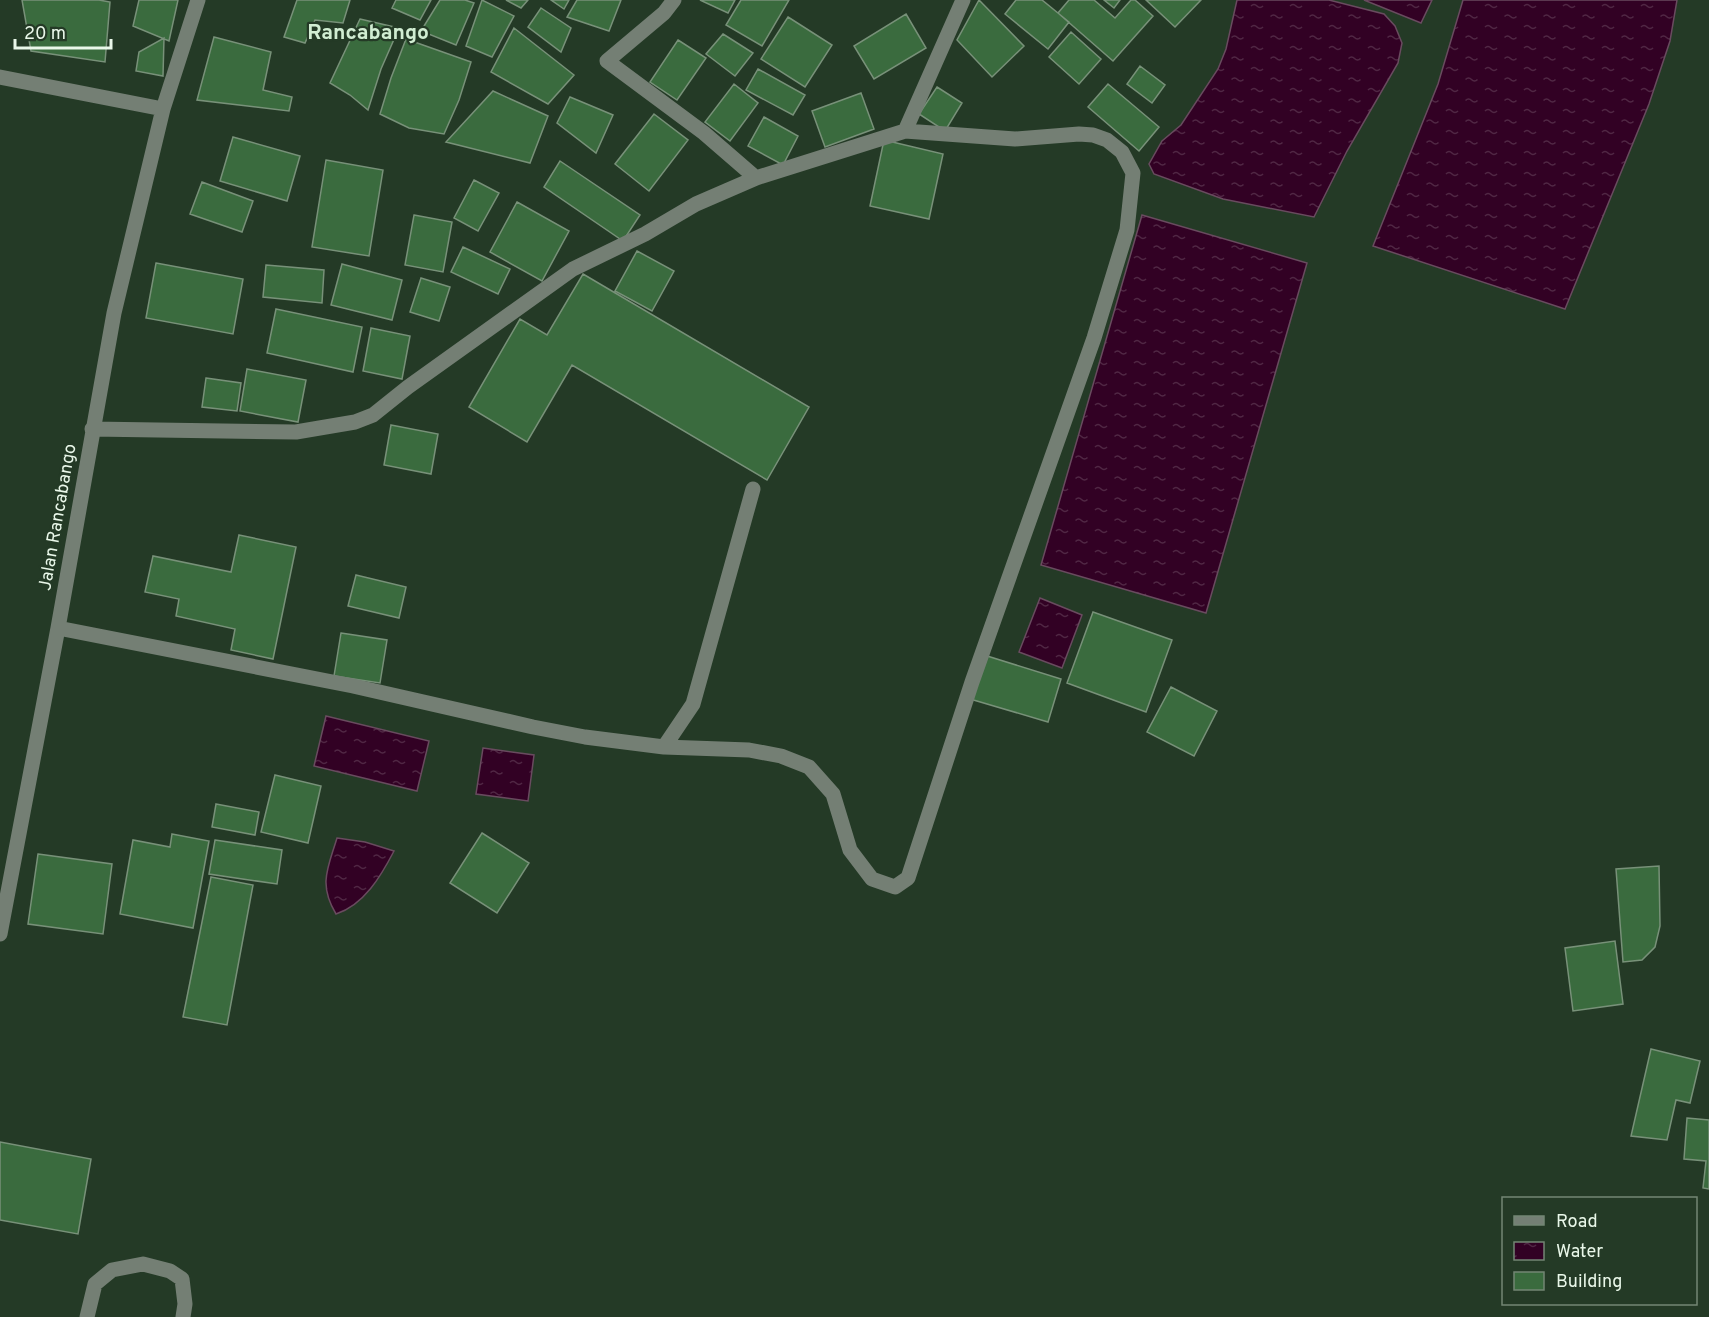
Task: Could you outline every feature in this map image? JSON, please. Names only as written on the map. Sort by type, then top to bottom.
[{"type":"street","name":"Jalan Rancabango","points":[[0,934],[114,313],[163,109],[198,0]]},
{"type":"street","points":[[674,0],[664,13],[606,61],[704,133],[756,178]]},
{"type":"street","points":[[905,131],[963,0]]},
{"type":"street","points":[[0,77],[163,109]]},
{"type":"street","points":[[58,628],[353,686],[585,737],[664,747],[749,750],[782,756],[809,767],[832,794],[850,850],[872,879],[895,888],[908,878],[972,682],[1094,338],[1127,230],[1133,173],[1122,152],[1107,140],[1093,135],[1048,135],[1015,139],[905,131],[756,178],[696,204],[645,234],[573,269],[408,387],[373,415],[355,422],[296,432],[92,429]]},
{"type":"street","points":[[664,747],[693,704],[753,489]]},
{"type":"street","points":[[87,1317],[95,1284],[112,1270],[143,1264],[170,1271],[182,1279],[185,1304],[183,1317]]},
{"type":"water","points":[[1237,0],[1329,0],[1384,14],[1395,26],[1402,43],[1398,63],[1347,151],[1314,217],[1223,199],[1154,174],[1149,164],[1162,141],[1181,125],[1218,69],[1226,49]]},
{"type":"water","points":[[1364,0],[1432,0],[1421,23]]},
{"type":"water","points":[[1463,0],[1677,0],[1670,41],[1649,104],[1565,309],[1373,246],[1438,84]]},
{"type":"water","points":[[1142,215],[1307,263],[1206,613],[1041,565]]},
{"type":"water","points":[[1040,598],[1082,615],[1062,668],[1019,652]]},
{"type":"water","points":[[326,716],[429,741],[417,791],[314,766]]},
{"type":"water","points":[[483,748],[534,755],[528,801],[476,794]]},
{"type":"water","points":[[337,838],[365,842],[394,851],[377,880],[363,897],[346,910],[336,914],[327,894],[326,876]]},
{"type":"building","points":[[22,0],[110,2],[105,62],[31,51]]},
{"type":"building","points":[[139,0],[178,0],[169,41],[133,26]]},
{"type":"building","points":[[297,0],[350,0],[343,23],[315,20],[305,43],[284,37]]},
{"type":"building","points":[[396,0],[431,0],[420,20],[392,8]]},
{"type":"building","points":[[440,0],[465,0],[474,3],[456,45],[421,31]]},
{"type":"building","points":[[482,0],[514,16],[492,57],[466,46]]},
{"type":"building","points":[[506,0],[528,0],[521,8]]},
{"type":"building","points":[[551,0],[569,0],[564,9]]},
{"type":"building","points":[[577,0],[621,0],[609,31],[567,17]]},
{"type":"building","points":[[700,0],[735,0],[728,13]]},
{"type":"building","points":[[741,0],[789,0],[762,46],[726,25]]},
{"type":"building","points":[[979,0],[1024,46],[992,77],[957,40]]},
{"type":"building","points":[[1016,0],[1042,0],[1069,22],[1048,49],[1005,14]]},
{"type":"building","points":[[1069,0],[1094,0],[1115,18],[1131,0],[1135,0],[1153,16],[1113,61],[1058,13]]},
{"type":"building","points":[[1104,0],[1120,0],[1114,8]]},
{"type":"building","points":[[1146,0],[1201,0],[1175,27]]},
{"type":"building","points":[[541,8],[571,28],[561,52],[528,27]]},
{"type":"building","points":[[906,14],[926,48],[874,79],[854,46]]},
{"type":"building","points":[[788,17],[832,45],[805,87],[761,59]]},
{"type":"building","points":[[360,19],[399,28],[381,69],[368,110],[350,95],[330,83]]},
{"type":"building","points":[[514,28],[574,75],[548,104],[491,72]]},
{"type":"building","points":[[1071,32],[1101,59],[1079,84],[1049,57]]},
{"type":"building","points":[[723,34],[753,53],[735,76],[706,54]]},
{"type":"building","points":[[214,37],[271,52],[263,90],[292,97],[289,111],[197,100]]},
{"type":"building","points":[[164,38],[163,76],[136,71],[139,52]]},
{"type":"building","points":[[406,39],[471,62],[459,100],[444,134],[409,128],[380,114]]},
{"type":"building","points":[[678,40],[706,58],[677,100],[650,82]]},
{"type":"building","points":[[1140,66],[1165,85],[1152,103],[1127,84]]},
{"type":"building","points":[[758,69],[805,95],[793,115],[746,90]]},
{"type":"building","points":[[734,84],[758,103],[730,141],[705,122]]},
{"type":"building","points":[[1108,84],[1159,127],[1139,151],[1088,107]]},
{"type":"building","points":[[937,87],[962,103],[945,131],[919,114]]},
{"type":"building","points":[[493,91],[548,116],[530,163],[446,142]]},
{"type":"building","points":[[861,93],[874,129],[825,147],[812,111]]},
{"type":"building","points":[[570,97],[613,115],[596,153],[557,123]]},
{"type":"building","points":[[654,114],[688,140],[649,191],[615,164]]},
{"type":"building","points":[[764,117],[798,136],[783,165],[748,146]]},
{"type":"building","points":[[233,137],[300,156],[287,201],[220,181]]},
{"type":"building","points":[[884,140],[943,154],[929,219],[870,206]]},
{"type":"building","points":[[326,160],[383,170],[369,256],[312,247]]},
{"type":"building","points":[[560,161],[640,215],[623,241],[544,187]]},
{"type":"building","points":[[474,180],[499,193],[478,231],[454,218]]},
{"type":"building","points":[[202,182],[253,201],[242,232],[190,214]]},
{"type":"building","points":[[517,202],[569,231],[542,281],[490,252]]},
{"type":"building","points":[[414,215],[452,222],[443,272],[405,265]]},
{"type":"building","points":[[463,247],[510,269],[498,294],[451,272]]},
{"type":"building","points":[[637,251],[674,271],[652,311],[615,291]]},
{"type":"building","points":[[156,263],[243,279],[233,334],[146,318]]},
{"type":"building","points":[[342,264],[402,280],[392,320],[331,305]]},
{"type":"building","points":[[266,265],[324,270],[322,303],[263,297]]},
{"type":"building","points":[[583,274],[809,407],[767,480],[572,365],[527,442],[469,407],[520,319],[547,335]]},
{"type":"building","points":[[421,278],[450,287],[439,321],[410,312]]},
{"type":"building","points":[[276,309],[362,327],[353,372],[267,353]]},
{"type":"building","points":[[371,328],[410,336],[402,379],[363,371]]},
{"type":"building","points":[[247,369],[306,380],[298,422],[240,411]]},
{"type":"building","points":[[206,378],[241,383],[237,411],[202,407]]},
{"type":"building","points":[[391,425],[438,434],[431,474],[384,465]]},
{"type":"building","points":[[239,535],[296,547],[273,659],[231,650],[235,629],[176,616],[179,599],[145,592],[153,556],[231,572]]},
{"type":"building","points":[[356,575],[406,587],[399,618],[348,606]]},
{"type":"building","points":[[1093,612],[1172,640],[1146,712],[1067,683]]},
{"type":"building","points":[[341,633],[387,640],[380,683],[334,676]]},
{"type":"building","points":[[984,655],[1061,679],[1048,722],[970,699]]},
{"type":"building","points":[[1171,687],[1217,711],[1194,756],[1147,732]]},
{"type":"building","points":[[275,775],[321,786],[308,843],[261,832]]},
{"type":"building","points":[[216,804],[259,812],[255,835],[212,827]]},
{"type":"building","points":[[482,833],[529,863],[497,913],[450,883]]},
{"type":"building","points":[[172,834],[209,841],[193,928],[120,914],[133,840],[170,847]]},
{"type":"building","points":[[215,840],[282,850],[277,884],[209,874]]},
{"type":"building","points":[[38,854],[112,864],[103,934],[28,924]]},
{"type":"building","points":[[1659,866],[1660,926],[1655,947],[1642,960],[1623,962],[1616,869]]},
{"type":"building","points":[[211,877],[253,885],[227,1025],[183,1017]]},
{"type":"building","points":[[1615,941],[1623,1004],[1573,1011],[1565,948]]},
{"type":"building","points":[[1651,1049],[1700,1061],[1690,1103],[1676,1100],[1667,1140],[1631,1136]]},
{"type":"building","points":[[1687,1118],[1709,1120],[1709,1189],[1703,1188],[1706,1161],[1684,1159]]},
{"type":"building","points":[[0,1142],[91,1159],[78,1234],[0,1220]]},
{"type":"district","name":"Rancabango","points":[[368,32]]}]
